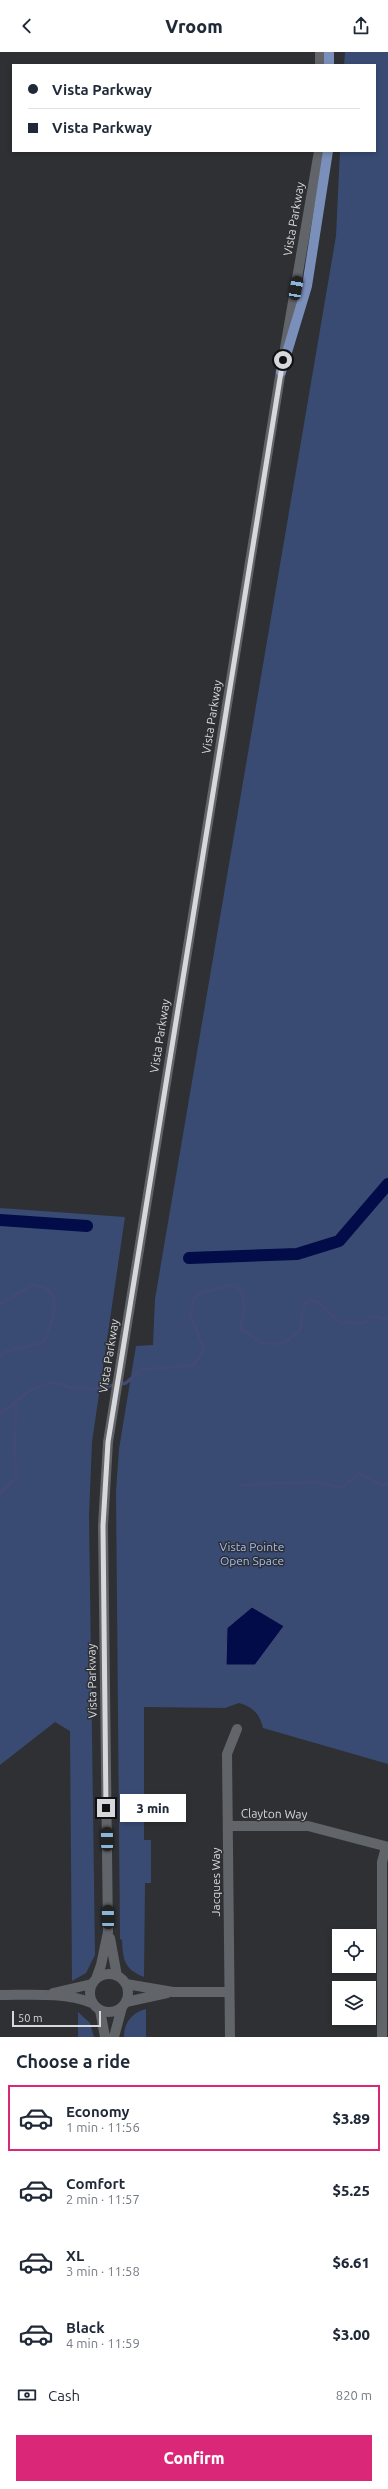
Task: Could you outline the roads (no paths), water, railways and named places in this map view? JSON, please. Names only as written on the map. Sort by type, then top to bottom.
[{"type":"main road","points":[[329,52],[329,64]]},
{"type":"main road","points":[[281,372],[307,286],[328,152]]},
{"type":"street","points":[[320,52],[320,64]]},
{"type":"street","name":"Vista Parkway","points":[[117,1976],[108,1932],[103,1526],[108,1442],[281,372],[319,152]]},
{"type":"street","name":"Jacques Way","points":[[230,2037],[230,1826],[227,1754],[237,1729]]},
{"type":"street","name":"Clayton Way","points":[[230,1826],[308,1826],[387,1847]]},
{"type":"street","points":[[382,2037],[382,1862],[387,1847]]},
{"type":"street","name":"Vista Parkway","points":[[94,1981],[101,1965],[108,1932]]},
{"type":"street","points":[[43,1995],[94,1981],[106,1974],[117,1976],[126,1984],[173,1992],[229,1992]]},
{"type":"street","points":[[94,1981],[90,1997],[96,2006],[105,2037]]},
{"type":"street","points":[[114,2037],[128,1991],[126,1984]]},
{"type":"street","points":[[0,1995],[43,1995],[82,1999],[111,2012],[124,2005],[173,1992]]},
{"type":"waterway","points":[[189,1258],[297,1254],[339,1241],[388,1184]]},
{"type":"waterway","points":[[0,1220],[87,1226]]},
{"type":"waterway","points":[[0,1304],[32,1285],[47,1289],[52,1294],[54,1301],[51,1323],[43,1343],[5,1352],[0,1357]]},
{"type":"waterway","points":[[0,1414],[32,1389],[54,1382],[69,1387],[92,1389],[126,1383],[141,1370],[194,1365],[204,1349],[190,1314],[195,1296],[227,1286],[234,1286],[239,1289],[244,1298],[241,1329],[260,1342],[273,1344],[286,1342],[300,1330],[304,1304],[310,1300],[320,1303],[339,1322],[365,1323],[371,1316],[388,1319]]},
{"type":"waterway","points":[[0,1493],[17,1477],[14,1451],[16,1402]]},
{"type":"waterway","points":[[242,1485],[316,1482],[342,1488],[358,1473],[382,1485],[388,1483]]},
{"type":"park label","name":"Vista Pointe Open Space","points":[[252,1554]]}]
